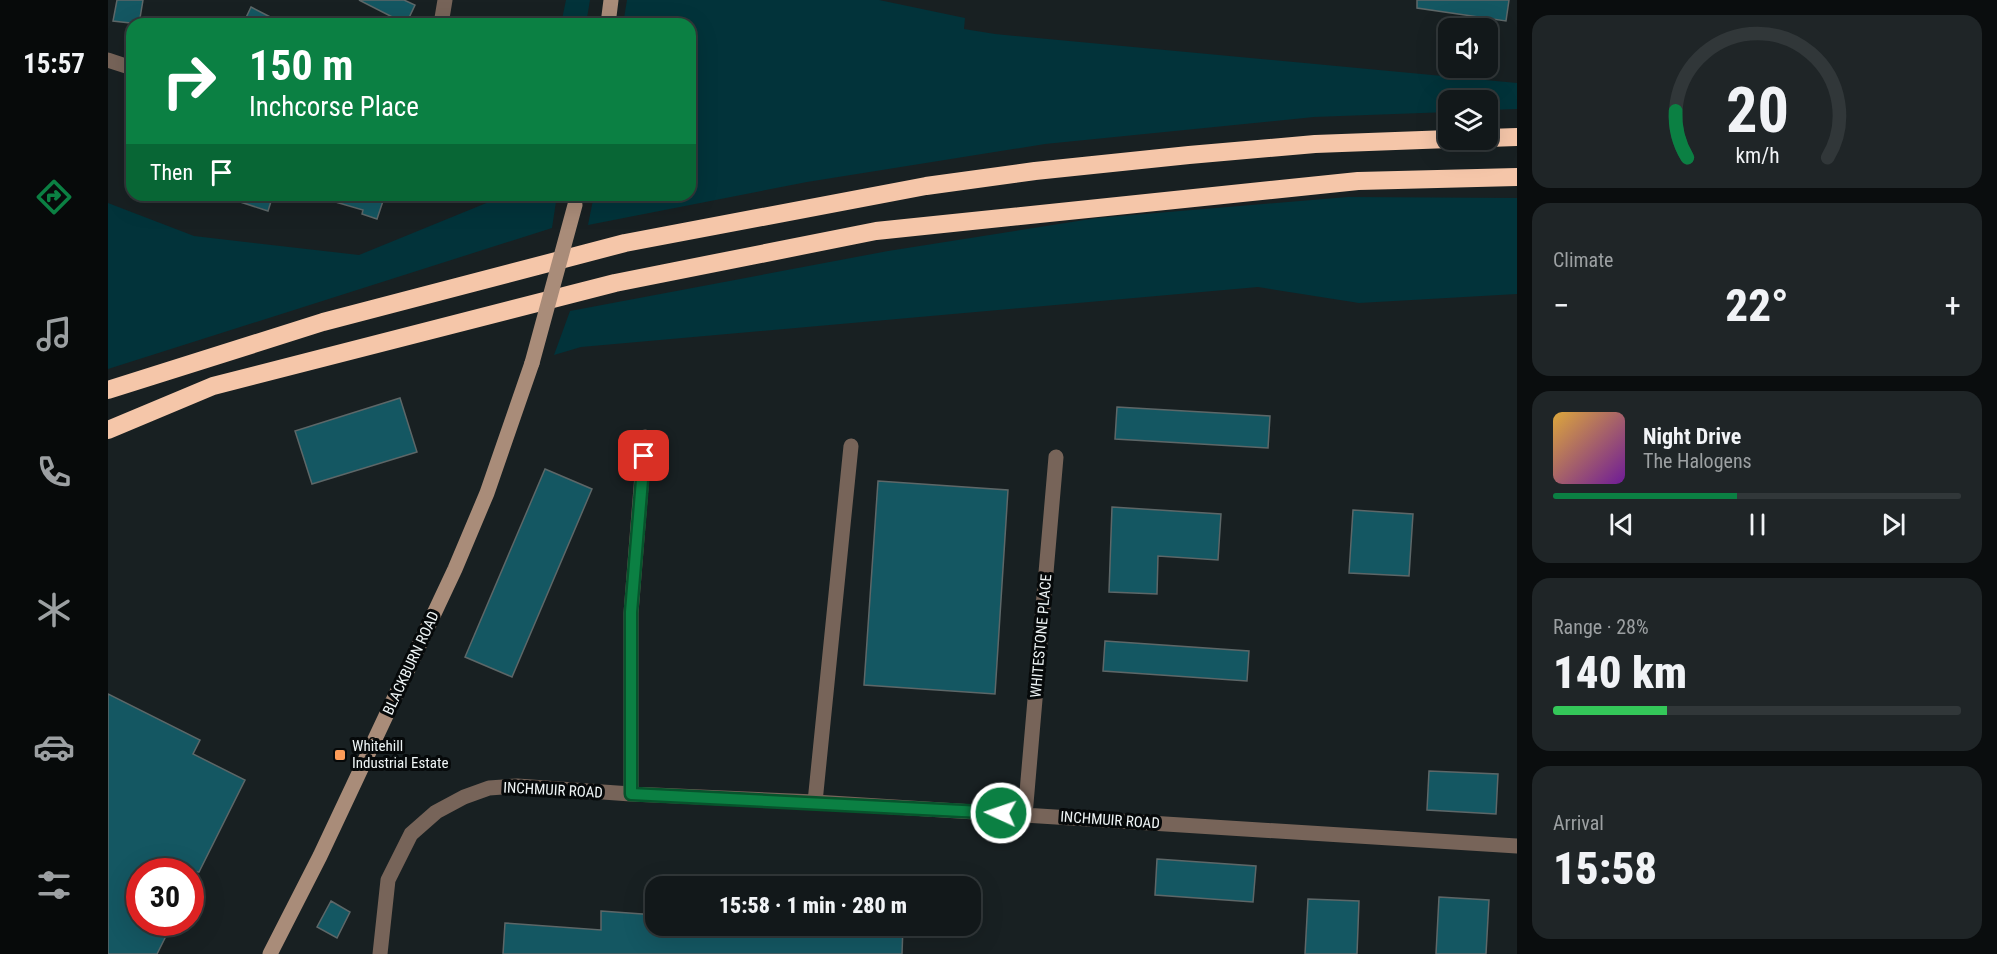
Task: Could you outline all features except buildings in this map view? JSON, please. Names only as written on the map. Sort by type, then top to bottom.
[{"type":"highway","points":[[1498,138],[1517,137]]},
{"type":"highway","points":[[108,390],[323,322],[625,243],[926,186],[1035,171],[1200,154],[1315,144],[1438,139]]},
{"type":"highway","points":[[108,430],[213,386],[615,283],[876,231],[1358,180],[1517,177]]},
{"type":"main road","points":[[609,18],[611,0]]},
{"type":"main road","name":"BLACKBURN ROAD","points":[[270,954],[320,856],[455,569],[487,493],[532,363],[576,201]]},
{"type":"street","points":[[442,18],[445,0]]},
{"type":"street","points":[[108,60],[126,66]]},
{"type":"street","points":[[631,794],[631,612],[645,437]]},
{"type":"street","points":[[815,802],[851,446]]},
{"type":"street","name":"WHITESTONE PLACE","points":[[1025,815],[1056,457]]},
{"type":"street","name":"INCHMUIR ROAD","points":[[380,954],[388,879],[411,834],[436,812],[464,797],[489,788],[517,786],[631,794],[815,802],[1517,846]]},
{"type":"shaded area","points":[[566,0],[590,0],[587,18],[562,18]]},
{"type":"shaded area","points":[[627,0],[879,0],[965,18],[964,29],[995,34],[1438,76],[1438,78],[1517,83],[1517,109],[1498,110],[1498,90],[1438,90],[1438,112],[1314,117],[1045,144],[807,182],[588,225],[593,201],[696,201],[696,18],[624,18]]},
{"type":"shaded area","points":[[1348,197],[1517,198],[1517,294],[1359,303],[1258,287],[581,347],[554,355],[570,311],[888,251],[1097,218]]},
{"type":"shaded area","points":[[491,201],[556,201],[552,228],[108,369],[108,203],[194,236],[359,255]]},
{"type":"place","name":"Whitehill Industrial Estate","points":[[340,755]]},
{"type":"route","points":[[644,456],[631,612],[631,794],[1001,813]]}]
